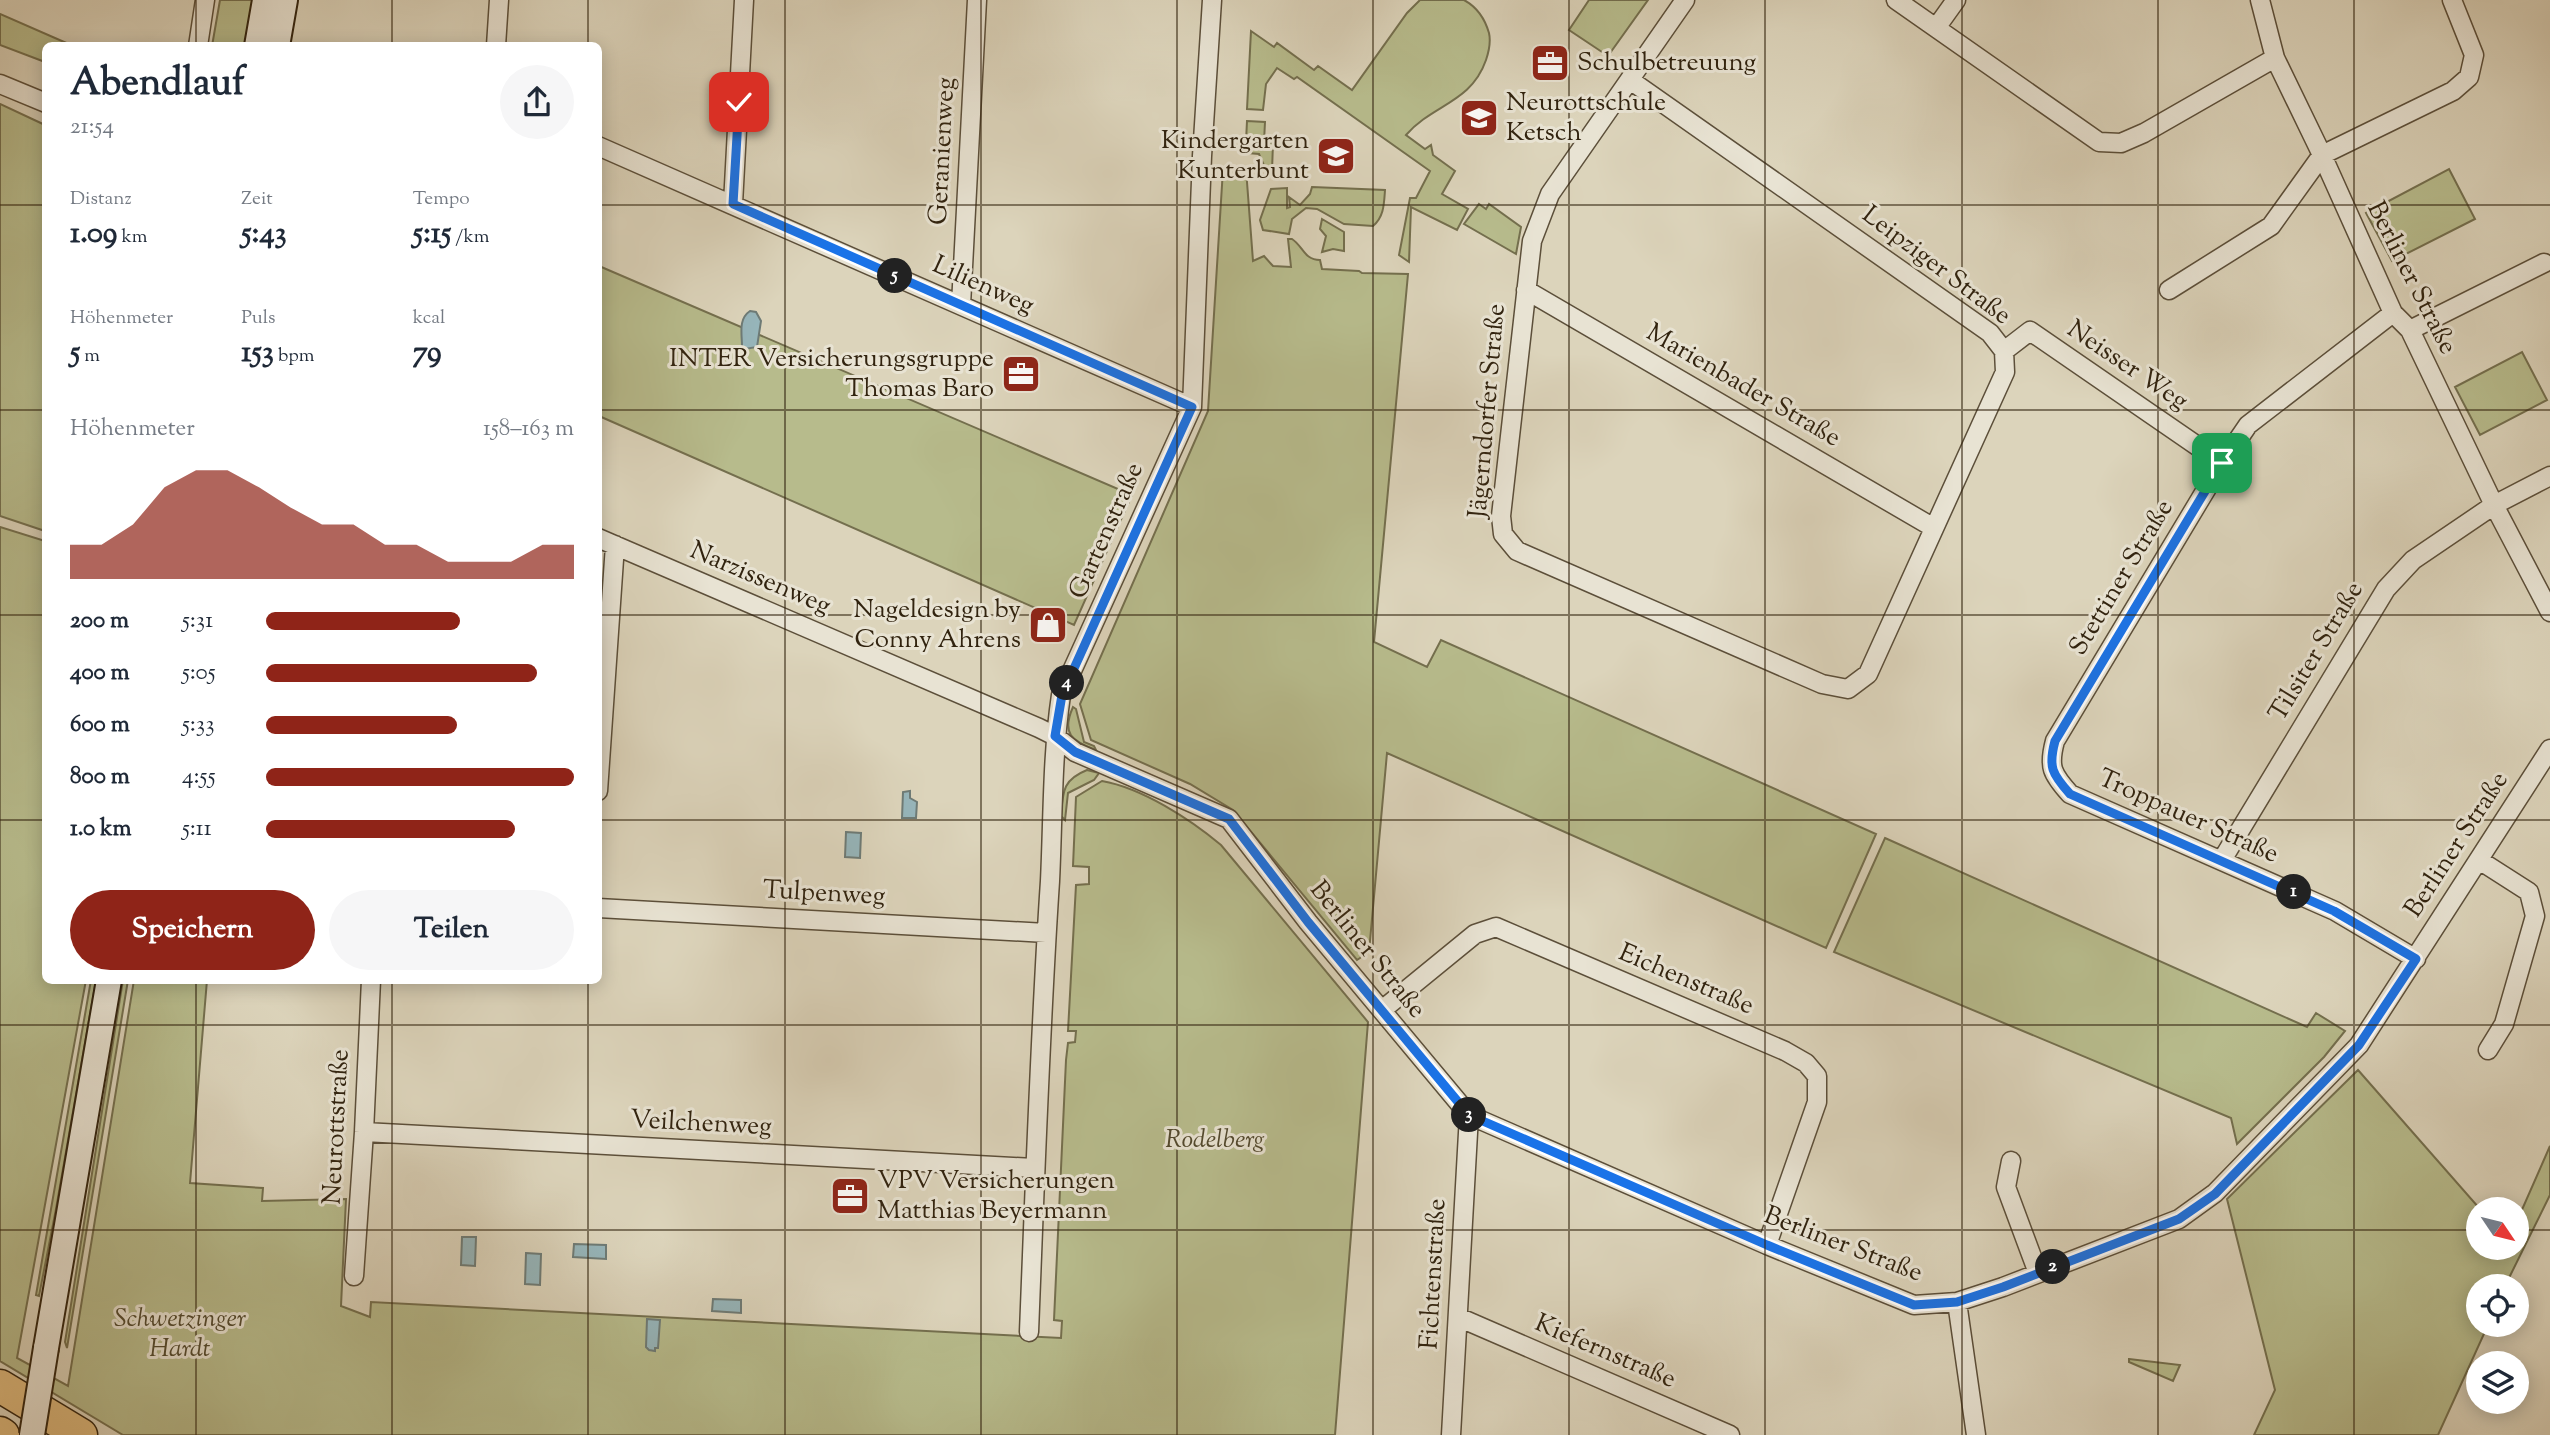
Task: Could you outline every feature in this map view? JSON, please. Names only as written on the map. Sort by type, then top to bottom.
[{"type":"highway","points":[[0,1386],[81,1435]]},
{"type":"street","points":[[199,42],[205,0]]},
{"type":"street","points":[[258,42],[265,0]]},
{"type":"street","points":[[278,42],[285,0]]},
{"type":"street","points":[[496,42],[499,0]]},
{"type":"street","points":[[733,204],[744,0]]},
{"type":"street","name":"Geranienweg","points":[[961,305],[977,0]]},
{"type":"street","name":"Gartenstraße","points":[[1029,1332],[1034,1168],[1056,773],[1055,736],[1062,695],[1192,407],[1202,159],[1212,0]]},
{"type":"street","name":"Jägerndorfer Straße","points":[[1685,0],[1550,194],[1532,241],[1500,516],[1503,534],[1517,551],[1822,684],[1848,689]]},
{"type":"street","points":[[1896,0],[2099,142],[2121,143],[2144,133],[2274,58]]},
{"type":"street","points":[[1936,28],[1956,0]]},
{"type":"street","name":"Berliner Straße","points":[[2260,0],[2274,58],[2322,155],[2393,313],[2410,330],[2494,505],[2550,612]]},
{"type":"street","points":[[2169,290],[2271,226],[2322,155],[2453,91],[2469,77],[2474,55],[2452,0]]},
{"type":"street","name":"Leipziger Straße","points":[[1630,80],[1990,333],[2004,351],[2005,372],[1868,674],[1848,689]]},
{"type":"street","points":[[0,84],[42,101]]},
{"type":"street","name":"Lilienweg","points":[[602,148],[1192,407]]},
{"type":"street","points":[[2410,330],[2544,263]]},
{"type":"street","name":"Marienbader Straße","points":[[1526,290],[1934,528]]},
{"type":"street","name":"Stettiner Straße","points":[[2054,777],[2050,759],[2055,741],[2222,463],[2248,425],[2393,313]]},
{"type":"street","name":"Neisser Weg","points":[[2004,351],[2030,331],[2222,463]]},
{"type":"street","name":"Tilsiter Straße","points":[[2222,860],[2386,589],[2413,560],[2494,505],[2550,476]]},
{"type":"street","points":[[602,680],[607,542]]},
{"type":"street","name":"Narzissenweg","points":[[607,542],[1055,736]]},
{"type":"street","name":"Berliner Straße","points":[[1055,736],[1075,752],[1229,819],[1308,922],[1469,1115],[1767,1245],[1914,1305],[1957,1302],[2038,1273],[2179,1219],[2215,1194],[2359,1045],[2550,749]]},
{"type":"street","name":"Troppauer Straße","points":[[2054,777],[2070,794],[2334,911],[2416,959]]},
{"type":"street","points":[[2479,860],[2529,892],[2535,916],[2504,1024],[2488,1050]]},
{"type":"street","name":"Tulpenweg","points":[[602,908],[1046,933]]},
{"type":"street","name":"Eichenstraße","points":[[1382,1010],[1475,934],[1496,927],[1785,1051],[1807,1063],[1817,1076],[1817,1102],[1767,1245]]},
{"type":"street","points":[[32,1435],[108,984]]},
{"type":"street","name":"Neurottstraße","points":[[354,1276],[371,984]]},
{"type":"street","name":"Fichtenstraße","points":[[1451,1435],[1469,1115]]},
{"type":"street","name":"Veilchenweg","points":[[364,1132],[1034,1168]]},
{"type":"street","points":[[2011,1161],[2006,1187],[2038,1273]]},
{"type":"street","points":[[1957,1302],[1976,1435]]},
{"type":"street","name":"Kiefernstraße","points":[[1458,1317],[1730,1435]]},
{"type":"green space","points":[[220,0],[257,0],[250,42],[213,42]]},
{"type":"green space","points":[[1420,0],[1464,0],[1469,3],[1485,23],[1490,43],[1486,60],[1471,86],[1406,135],[1425,149],[1431,145],[1433,155],[1455,171],[1442,194],[1468,209],[1457,230],[1411,207],[1409,262],[1399,255],[1410,198],[1416,198],[1430,171],[1297,77],[1294,79],[1277,68],[1266,84],[1263,110],[1247,109],[1251,31],[1274,47],[1277,43],[1314,70],[1318,66],[1352,90],[1407,13]]},
{"type":"green space","points":[[1589,0],[1648,0],[1608,56],[1569,30]]},
{"type":"green space","points":[[0,14],[64,42],[42,42],[42,61],[0,45]]},
{"type":"green space","points":[[0,104],[42,124],[42,530],[0,516]]},
{"type":"green space","points":[[1247,121],[1265,122],[1264,142],[1273,143],[1272,171],[1266,170],[1259,154],[1248,153]]},
{"type":"green space","points":[[1223,169],[1246,169],[1253,261],[1264,256],[1273,266],[1291,267],[1288,239],[1292,239],[1310,258],[1320,260],[1322,269],[1408,274],[1374,642],[1427,667],[1441,640],[1876,834],[1826,948],[1387,753],[1369,952],[1357,960],[1233,810],[1190,784],[1091,740],[1080,704],[1208,411]]},
{"type":"green space","points":[[2449,169],[2475,219],[2392,261],[2366,213]]},
{"type":"green space","points":[[1312,187],[1385,190],[1384,205],[1373,226],[1344,224],[1317,209],[1306,208],[1292,219],[1289,234],[1263,230],[1260,220],[1271,189],[1287,188],[1287,208],[1290,207],[1289,197],[1300,205],[1310,194]]},
{"type":"green space","points":[[1479,204],[1486,209],[1489,204],[1521,227],[1516,254],[1464,224]]},
{"type":"green space","points":[[1322,219],[1344,232],[1344,251],[1333,249],[1322,252],[1326,236],[1320,229]]},
{"type":"green space","points":[[602,267],[1132,495],[1074,625],[602,417]]},
{"type":"green space","points":[[2522,352],[2547,400],[2480,435],[2455,387]]},
{"type":"green space","points":[[0,527],[42,540],[42,984],[85,984],[17,1358],[68,1386],[133,984],[207,984],[190,1183],[263,1188],[262,1201],[346,1199],[341,1306],[370,1317],[371,1302],[1061,1338],[1062,1321],[1054,1320],[1066,1060],[1068,1043],[1075,1042],[1076,1031],[1068,1031],[1076,885],[1089,884],[1089,867],[1073,866],[1076,797],[1102,781],[1149,797],[1195,825],[1221,845],[1368,1022],[1335,1435],[123,1435],[0,1361]]},
{"type":"green space","points":[[1073,707],[1076,709],[1084,742],[1094,746],[1096,750],[1075,740],[1071,735],[1068,724]]},
{"type":"green space","points":[[1087,770],[1099,773],[1094,780],[1068,793],[1065,820],[1061,816],[1065,788],[1073,778]]},
{"type":"green space","points":[[1885,838],[2307,1027],[2316,1013],[2345,1031],[2324,1057],[2237,1144],[2231,1118],[1834,952]]},
{"type":"green space","points":[[90,984],[95,984],[56,1209],[39,1296],[36,1295]]},
{"type":"green space","points":[[122,984],[127,984],[67,1348],[65,1342]]},
{"type":"green space","points":[[2358,1070],[2469,1197],[2466,1197],[2466,1260],[2518,1260],[2511,1274],[2466,1274],[2466,1337],[2483,1337],[2476,1351],[2466,1351],[2466,1373],[2438,1435],[2254,1435],[2275,1390],[2227,1199]]},
{"type":"green space","points":[[2550,1146],[2550,1195],[2529,1237],[2528,1197]]},
{"type":"green space","points":[[2129,1359],[2180,1365],[2173,1381],[2129,1362]]},
{"type":"water","points":[[750,311],[756,312],[761,321],[757,347],[745,349],[742,346],[741,327]]},
{"type":"water","points":[[910,791],[910,798],[917,802],[916,818],[902,818],[903,792]]},
{"type":"water","points":[[846,832],[861,833],[860,858],[845,857]]},
{"type":"water","points":[[462,1237],[476,1237],[475,1266],[461,1265]]},
{"type":"water","points":[[574,1244],[606,1245],[606,1259],[573,1257]]},
{"type":"water","points":[[526,1253],[541,1254],[540,1285],[525,1284]]},
{"type":"water","points":[[713,1299],[741,1300],[741,1313],[712,1311]]},
{"type":"water","points":[[647,1319],[660,1320],[658,1348],[655,1348],[655,1351],[646,1347]]},
{"type":"place","name":"Schulbetreuung","points":[[1550,63]]},
{"type":"place","name":"Neurottschule Ketsch","points":[[1479,118]]},
{"type":"place","name":"Kindergarten Kunterbunt","points":[[1336,156]]},
{"type":"place","name":"INTER Versicherungsgruppe Thomas Baro","points":[[1021,374]]},
{"type":"place","name":"Nageldesign by Conny Ahrens","points":[[1048,625]]},
{"type":"place","name":"VPV Versicherungen Matthias Beyermann","points":[[850,1196]]},
{"type":"route","points":[[739,102],[733,204],[1192,407],[1062,695],[1055,736],[1075,752],[1229,819],[1308,922],[1469,1115],[1767,1245],[1914,1305],[1957,1302],[2179,1219],[2215,1194],[2359,1045],[2416,959],[2334,911],[2070,794],[2054,777],[2050,759],[2055,741],[2222,463]]},
{"type":"park label","name":"Rodelberg","points":[[1215,1140]]},
{"type":"park label","name":"Schwetzinger Hardt","points":[[180,1334]]}]
